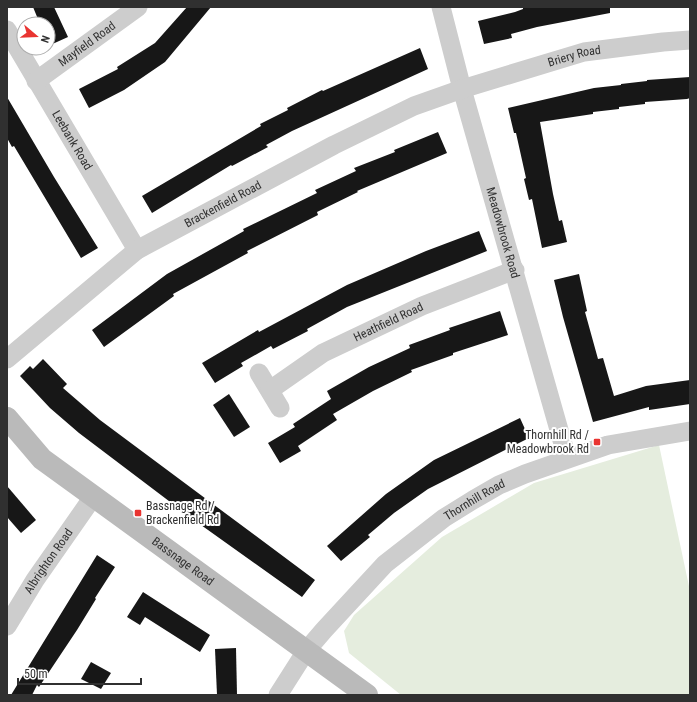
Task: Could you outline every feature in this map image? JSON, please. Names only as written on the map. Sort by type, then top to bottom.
[{"type":"street","name":"Mayfield Road","points":[[36,81],[138,7]]},
{"type":"street","name":"Meadowbrook Road","points":[[441,7],[462,89],[515,270],[567,458]]},
{"type":"street","name":"Leebank Road","points":[[7,30],[137,250]]},
{"type":"street","name":"Briery Road","points":[[462,89],[584,52],[690,40]]},
{"type":"street","name":"Brackenfield Road","points":[[7,359],[137,250],[334,145],[414,106],[462,89]]},
{"type":"street","name":"Heathfield Road","points":[[270,390],[323,353],[422,306],[515,270]]},
{"type":"street","points":[[259,373],[280,408]]},
{"type":"street","name":"Bassnage Road","points":[[7,418],[42,459],[367,695]]},
{"type":"street","name":"Thornhill Road","points":[[278,695],[306,651],[385,564],[444,518],[499,485],[567,458],[608,445],[690,431]]},
{"type":"street","name":"Albrighton Road","points":[[7,626],[35,580],[93,497]]},
{"type":"green space","points":[[659,445],[690,591],[690,695],[401,695],[349,653],[344,631],[354,615],[442,537],[534,483]]},
{"type":"building","points":[[33,7],[54,7],[68,37],[56,42],[56,16],[37,16]]},
{"type":"building","points":[[187,7],[211,7],[165,62],[124,90],[89,108],[79,89],[118,69],[117,67],[155,43]]},
{"type":"building","points":[[523,7],[610,7],[610,13],[537,27],[511,34],[512,38],[484,44],[478,21],[515,12],[523,9]]},
{"type":"building","points":[[420,48],[428,69],[292,131],[266,145],[268,147],[232,166],[231,165],[152,213],[142,196],[261,126],[260,124],[288,110],[287,108],[322,90],[323,91]]},
{"type":"building","points":[[690,77],[690,98],[687,99],[645,102],[645,104],[619,107],[619,109],[593,112],[593,114],[540,122],[559,221],[562,220],[567,242],[542,248],[532,199],[529,200],[524,179],[526,178],[516,133],[514,133],[508,108],[594,88],[647,80]]},
{"type":"building","points":[[7,97],[98,248],[81,258],[14,146],[12,147],[7,138]]},
{"type":"building","points":[[438,132],[447,153],[357,191],[358,192],[317,212],[318,215],[247,251],[248,253],[173,294],[174,296],[104,347],[92,330],[167,274],[244,231],[243,229],[317,193],[315,190],[356,171],[354,168],[395,152],[394,150]]},
{"type":"building","points":[[479,231],[487,251],[347,307],[307,329],[308,331],[273,349],[271,346],[241,363],[243,366],[215,383],[202,363],[258,330],[259,332],[347,285],[426,251]]},
{"type":"building","points":[[579,274],[587,311],[585,312],[598,359],[603,358],[614,396],[646,386],[690,380],[690,404],[649,410],[649,407],[593,422],[554,280]]},
{"type":"building","points":[[500,311],[508,335],[453,353],[453,355],[411,370],[412,372],[373,391],[333,414],[337,420],[298,446],[301,451],[280,463],[268,443],[295,427],[293,424],[331,399],[327,391],[369,367],[410,348],[409,345],[450,330],[449,328]]},
{"type":"building","points":[[43,359],[67,384],[63,388],[100,420],[315,580],[302,597],[194,520],[79,433],[50,408],[20,376],[30,366],[33,369]]},
{"type":"building","points":[[229,394],[250,427],[234,437],[213,405]]},
{"type":"building","points":[[520,418],[529,438],[428,489],[394,513],[368,535],[370,537],[341,561],[327,546],[386,494],[434,460]]},
{"type":"building","points":[[7,486],[36,520],[21,533],[7,517]]},
{"type":"building","points":[[97,555],[115,567],[77,630],[39,687],[37,685],[32,695],[11,695]]},
{"type":"building","points":[[143,592],[210,635],[200,652],[145,617],[140,625],[127,617]]},
{"type":"building","points":[[236,648],[237,695],[217,695],[215,649]]},
{"type":"building","points":[[91,662],[111,673],[101,689],[81,679]]},
{"type":"place","name":"Thornhill Rd / Meadowbrook Rd","points":[[597,442]]},
{"type":"place","name":"Bassnage Rd / Brackenfield Rd","points":[[138,513]]}]
